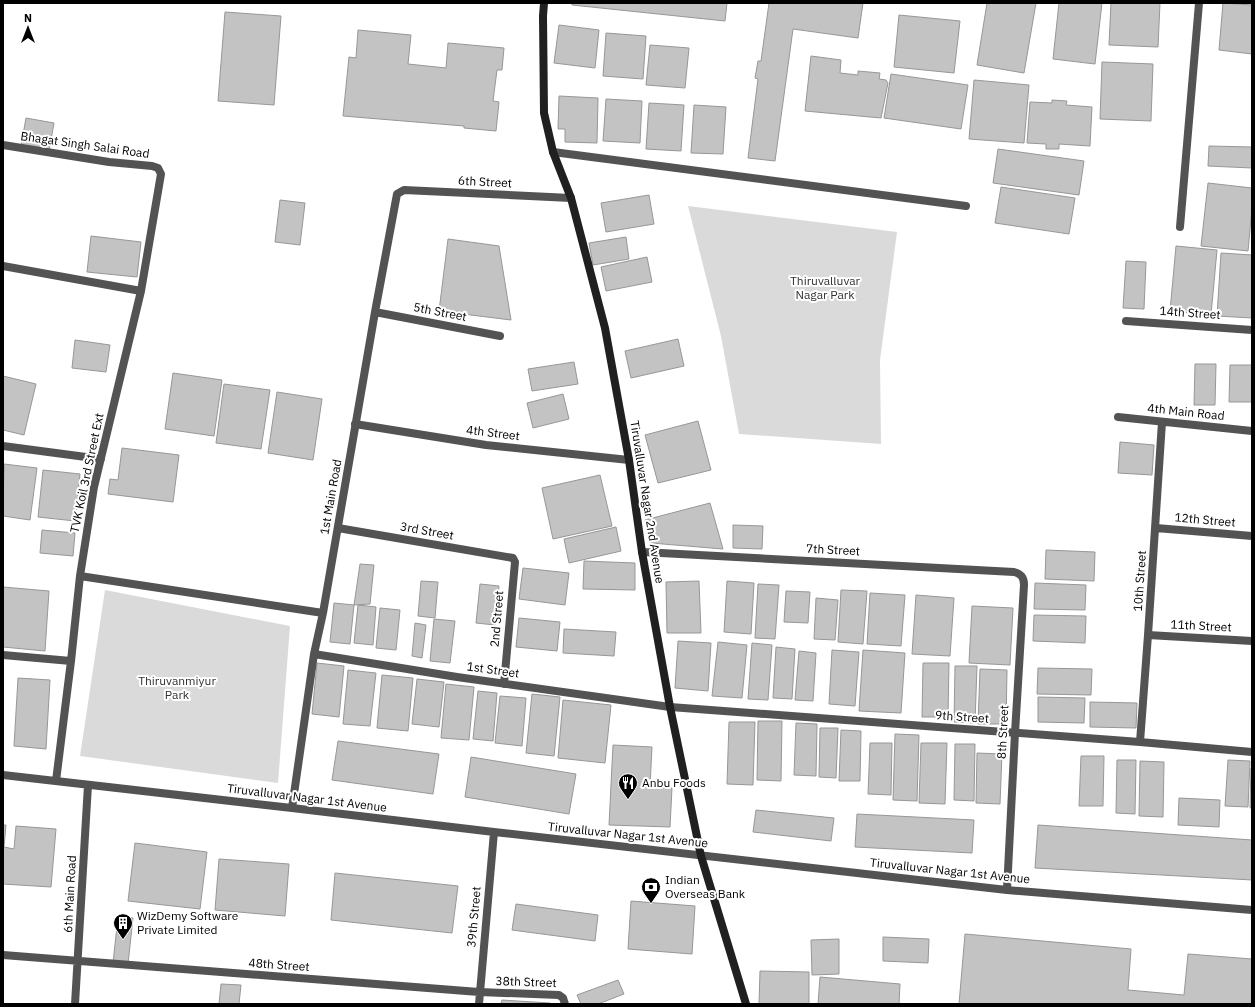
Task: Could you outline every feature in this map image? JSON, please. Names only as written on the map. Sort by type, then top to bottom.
[{"type":"street","name":"Tiruvalluvar Nagar 2nd Avenue","points":[[544,3],[544,113],[553,152],[571,198],[604,328],[629,460],[642,552],[670,707],[701,856],[746,1004]]},
{"type":"street","points":[[1180,227],[1199,3]]},
{"type":"street","name":"Bhagat Singh Salai Road","points":[[3,146],[109,162],[152,166],[158,168],[160,174]]},
{"type":"street","points":[[553,152],[966,206]]},
{"type":"street","name":"TVK Koil 3rd Street Ext","points":[[56,781],[80,576],[94,487],[140,291],[160,174]]},
{"type":"street","name":"6th Street","points":[[399,192],[404,190],[571,198]]},
{"type":"street","name":"1st Main Road","points":[[292,808],[314,654],[323,613],[395,198],[399,192]]},
{"type":"street","points":[[3,266],[140,291]]},
{"type":"street","name":"5th Street","points":[[375,312],[500,336]]},
{"type":"street","name":"14th Street","points":[[1126,320],[1252,330]]},
{"type":"street","name":"4th Main Road","points":[[1118,417],[1252,431]]},
{"type":"street","name":"10th Street","points":[[1140,742],[1156,528],[1162,422]]},
{"type":"street","name":"4th Street","points":[[355,424],[486,445],[629,460]]},
{"type":"street","points":[[3,446],[101,459]]},
{"type":"street","name":"3rd Street","points":[[338,528],[513,558]]},
{"type":"street","name":"12th Street","points":[[1156,528],[1252,536]]},
{"type":"street","name":"7th Street","points":[[642,552],[1014,572],[1021,576]]},
{"type":"street","name":"2nd Street","points":[[504,684],[515,562],[513,558]]},
{"type":"street","points":[[80,576],[323,613]]},
{"type":"street","name":"8th Street","points":[[1007,890],[1024,585],[1024,580],[1021,576]]},
{"type":"street","name":"11th Street","points":[[1148,635],[1252,641]]},
{"type":"street","name":"1st Street","points":[[314,654],[504,684],[670,707]]},
{"type":"street","points":[[3,655],[71,661]]},
{"type":"street","name":"9th Street","points":[[670,707],[1140,742],[1252,752]]},
{"type":"street","name":"Tiruvalluvar Nagar 1st Avenue","points":[[3,775],[1007,890],[1252,910]]},
{"type":"street","name":"6th Main Road","points":[[75,1004],[88,785]]},
{"type":"street","name":"39th Street","points":[[479,1004],[494,832]]},
{"type":"street","name":"48th Street","points":[[3,955],[479,992]]},
{"type":"street","name":"38th Street","points":[[479,992],[559,995],[563,998],[565,1004]]},
{"type":"green space","name":"Thiruvalluvar Nagar Park","points":[[688,206],[897,232],[880,360],[881,444],[739,434],[721,336]]},
{"type":"green space","name":"Thiruvanmiyur Park","points":[[105,590],[290,626],[278,783],[80,756]]},
{"type":"building","points":[[572,3],[727,3],[725,21],[572,5]]},
{"type":"building","points":[[769,3],[863,3],[858,38],[793,29],[775,161],[748,158],[758,79],[755,78],[758,61],[761,61]]},
{"type":"building","points":[[987,3],[1036,3],[1024,73],[977,65]]},
{"type":"building","points":[[1059,3],[1102,3],[1095,64],[1053,59]]},
{"type":"building","points":[[1111,3],[1160,3],[1158,47],[1109,45]]},
{"type":"building","points":[[1223,3],[1252,5],[1252,54],[1219,50]]},
{"type":"building","points":[[225,12],[281,16],[274,105],[218,101]]},
{"type":"building","points":[[899,15],[960,21],[954,73],[894,67]]},
{"type":"building","points":[[559,25],[599,30],[595,68],[554,63]]},
{"type":"building","points":[[358,30],[411,35],[408,64],[446,68],[448,43],[504,48],[502,70],[497,70],[493,101],[499,102],[496,131],[464,128],[464,126],[343,116],[349,57],[356,58]]},
{"type":"building","points":[[606,33],[646,36],[643,79],[603,76]]},
{"type":"building","points":[[650,45],[689,48],[685,88],[646,85]]},
{"type":"building","points":[[811,56],[841,60],[840,73],[858,75],[858,71],[880,73],[879,79],[886,80],[888,83],[881,118],[805,111]]},
{"type":"building","points":[[1102,62],[1153,64],[1151,121],[1100,119]]},
{"type":"building","points":[[891,74],[968,85],[961,129],[884,118]]},
{"type":"building","points":[[974,80],[1029,85],[1024,143],[969,139]]},
{"type":"building","points":[[559,96],[598,98],[597,143],[565,142],[565,129],[558,129]]},
{"type":"building","points":[[606,99],[642,101],[640,143],[603,141]]},
{"type":"building","points":[[1052,100],[1067,101],[1066,105],[1092,107],[1090,146],[1059,144],[1059,149],[1046,149],[1046,144],[1027,143],[1030,102],[1052,103]]},
{"type":"building","points":[[649,103],[684,105],[681,151],[646,149]]},
{"type":"building","points":[[694,105],[726,107],[723,154],[691,153]]},
{"type":"building","points":[[26,118],[54,123],[49,151],[21,146]]},
{"type":"building","points":[[1209,146],[1252,147],[1252,168],[1208,166]]},
{"type":"building","points":[[998,149],[1084,161],[1079,195],[993,183]]},
{"type":"building","points":[[1208,183],[1252,188],[1252,208],[1248,251],[1201,246]]},
{"type":"building","points":[[1001,187],[1075,198],[1069,234],[995,223]]},
{"type":"building","points":[[649,195],[654,224],[606,232],[601,203]]},
{"type":"building","points":[[280,200],[305,203],[300,245],[275,242]]},
{"type":"building","points":[[91,236],[141,242],[137,277],[87,272]]},
{"type":"building","points":[[626,237],[629,259],[593,265],[589,243]]},
{"type":"building","points":[[448,239],[499,246],[511,320],[439,311]]},
{"type":"building","points":[[1176,246],[1217,250],[1211,315],[1170,311]]},
{"type":"building","points":[[1221,253],[1252,255],[1252,318],[1217,316]]},
{"type":"building","points":[[647,257],[652,282],[606,291],[601,267]]},
{"type":"building","points":[[1126,261],[1146,262],[1144,309],[1123,308]]},
{"type":"building","points":[[678,339],[684,366],[631,378],[625,351]]},
{"type":"building","points":[[75,340],[110,345],[106,372],[72,368]]},
{"type":"building","points":[[574,362],[578,384],[532,391],[528,369]]},
{"type":"building","points":[[1195,364],[1216,364],[1215,405],[1194,405]]},
{"type":"building","points":[[1230,365],[1252,365],[1252,402],[1229,402]]},
{"type":"building","points":[[173,373],[222,380],[214,436],[165,429]]},
{"type":"building","points":[[3,376],[36,384],[24,435],[3,430]]},
{"type":"building","points":[[224,384],[270,390],[261,449],[216,443]]},
{"type":"building","points":[[277,392],[322,399],[313,460],[268,453]]},
{"type":"building","points":[[563,394],[569,419],[533,428],[527,403]]},
{"type":"building","points":[[698,421],[711,470],[658,483],[645,435]]},
{"type":"building","points":[[1120,442],[1154,445],[1152,475],[1118,473]]},
{"type":"building","points":[[122,448],[179,455],[173,502],[108,494],[110,479],[118,480]]},
{"type":"building","points":[[4,464],[37,468],[30,520],[3,516]]},
{"type":"building","points":[[43,470],[80,474],[75,521],[38,517]]},
{"type":"building","points":[[600,475],[612,526],[553,539],[542,488]]},
{"type":"building","points":[[710,503],[723,549],[651,543],[645,520]]},
{"type":"building","points":[[733,525],[763,526],[762,549],[733,548]]},
{"type":"building","points":[[616,527],[621,551],[569,563],[564,539]]},
{"type":"building","points":[[42,530],[75,533],[73,556],[40,553]]},
{"type":"building","points":[[1046,550],[1095,552],[1094,581],[1045,579]]},
{"type":"building","points":[[584,561],[635,563],[635,590],[583,589]]},
{"type":"building","points":[[360,564],[374,565],[370,604],[354,605]]},
{"type":"building","points":[[523,568],[569,573],[565,605],[519,599]]},
{"type":"building","points":[[421,581],[438,582],[435,618],[418,616]]},
{"type":"building","points":[[699,581],[701,633],[667,633],[666,582]]},
{"type":"building","points":[[727,581],[754,583],[751,634],[724,632]]},
{"type":"building","points":[[1035,583],[1086,585],[1085,610],[1034,609]]},
{"type":"building","points":[[480,584],[499,586],[495,625],[476,623]]},
{"type":"building","points":[[758,584],[779,585],[775,639],[755,638]]},
{"type":"building","points":[[3,587],[49,591],[45,651],[3,647]]},
{"type":"building","points":[[841,590],[867,591],[863,644],[838,642]]},
{"type":"building","points":[[786,591],[810,592],[808,623],[784,622]]},
{"type":"building","points":[[870,593],[905,595],[901,646],[867,644]]},
{"type":"building","points":[[916,595],[954,598],[950,656],[912,654]]},
{"type":"building","points":[[816,598],[838,600],[835,640],[814,639]]},
{"type":"building","points":[[334,603],[354,605],[350,644],[330,642]]},
{"type":"building","points":[[358,605],[376,607],[373,645],[354,643]]},
{"type":"building","points":[[972,606],[1013,608],[1010,665],[969,663]]},
{"type":"building","points":[[380,608],[400,610],[396,650],[376,648]]},
{"type":"building","points":[[1034,615],[1086,616],[1085,643],[1033,641]]},
{"type":"building","points":[[519,618],[560,622],[557,651],[516,647]]},
{"type":"building","points":[[434,619],[455,621],[450,663],[430,661]]},
{"type":"building","points":[[415,623],[426,625],[422,658],[412,656]]},
{"type":"building","points":[[564,629],[616,632],[614,656],[563,653]]},
{"type":"building","points":[[678,641],[711,643],[708,691],[675,688]]},
{"type":"building","points":[[718,642],[747,645],[742,698],[712,696]]},
{"type":"building","points":[[752,643],[772,645],[768,700],[748,699]]},
{"type":"building","points":[[776,647],[795,649],[792,699],[773,698]]},
{"type":"building","points":[[832,650],[859,652],[855,706],[829,704]]},
{"type":"building","points":[[863,650],[905,653],[901,713],[859,711]]},
{"type":"building","points":[[799,651],[816,653],[813,701],[795,700]]},
{"type":"building","points":[[317,663],[344,666],[339,717],[312,714]]},
{"type":"building","points":[[923,663],[949,663],[948,717],[922,717]]},
{"type":"building","points":[[955,666],[977,666],[975,723],[954,722]]},
{"type":"building","points":[[1038,668],[1092,669],[1091,695],[1037,694]]},
{"type":"building","points":[[980,669],[1007,670],[1006,724],[978,724]]},
{"type":"building","points":[[348,670],[376,673],[370,726],[343,724]]},
{"type":"building","points":[[382,675],[413,678],[408,731],[377,728]]},
{"type":"building","points":[[18,678],[50,680],[46,749],[14,746]]},
{"type":"building","points":[[417,679],[444,682],[439,727],[412,724]]},
{"type":"building","points":[[446,684],[474,687],[469,740],[441,738]]},
{"type":"building","points":[[478,691],[497,693],[493,741],[473,739]]},
{"type":"building","points":[[532,694],[560,697],[554,756],[526,753]]},
{"type":"building","points":[[500,696],[526,698],[522,746],[495,743]]},
{"type":"building","points":[[1038,697],[1085,698],[1084,723],[1038,722]]},
{"type":"building","points":[[563,700],[611,705],[605,763],[558,758]]},
{"type":"building","points":[[1090,702],[1137,703],[1136,728],[1090,727]]},
{"type":"building","points":[[758,721],[782,721],[781,781],[757,780]]},
{"type":"building","points":[[729,722],[755,722],[753,785],[727,784]]},
{"type":"building","points":[[796,723],[817,724],[816,776],[794,775]]},
{"type":"building","points":[[820,728],[838,728],[836,778],[819,777]]},
{"type":"building","points":[[841,730],[861,731],[860,781],[839,781]]},
{"type":"building","points":[[895,734],[919,735],[917,801],[893,800]]},
{"type":"building","points":[[338,741],[439,754],[433,794],[332,780]]},
{"type":"building","points":[[870,743],[892,743],[891,795],[868,794]]},
{"type":"building","points":[[921,743],[947,743],[945,804],[919,803]]},
{"type":"building","points":[[955,744],[975,744],[974,801],[954,800]]},
{"type":"building","points":[[613,745],[652,747],[650,787],[672,788],[670,827],[609,825]]},
{"type":"building","points":[[977,753],[1002,754],[1000,804],[976,803]]},
{"type":"building","points":[[1081,756],[1104,756],[1103,806],[1079,806]]},
{"type":"building","points":[[471,757],[576,774],[569,814],[465,797]]},
{"type":"building","points":[[1117,760],[1136,760],[1135,814],[1116,813]]},
{"type":"building","points":[[1228,760],[1250,761],[1248,807],[1225,806]]},
{"type":"building","points":[[1140,761],[1164,762],[1163,817],[1139,816]]},
{"type":"building","points":[[1251,768],[1252,808],[1250,808]]},
{"type":"building","points":[[1179,798],[1220,800],[1219,827],[1178,825]]},
{"type":"building","points":[[756,810],[834,818],[831,841],[753,832]]},
{"type":"building","points":[[857,814],[974,820],[972,853],[855,847]]},
{"type":"building","points":[[3,825],[6,825],[4,847],[14,849],[16,826],[56,829],[51,887],[3,884]]},
{"type":"building","points":[[1038,825],[1252,840],[1252,880],[1035,868]]},
{"type":"building","points":[[135,843],[207,852],[200,909],[128,901]]},
{"type":"building","points":[[219,859],[289,864],[285,916],[215,910]]},
{"type":"building","points":[[335,873],[458,886],[452,933],[331,920]]},
{"type":"building","points":[[631,901],[695,906],[692,954],[628,949]]},
{"type":"building","points":[[516,904],[598,915],[595,941],[512,930]]},
{"type":"building","name":"WizDemy Software Private Limited","points":[[118,917],[133,918],[128,964],[113,963]]},
{"type":"building","points":[[965,934],[1131,949],[1128,990],[1184,995],[1188,954],[1252,959],[1252,1004],[959,1004]]},
{"type":"building","points":[[883,937],[929,939],[928,963],[883,961]]},
{"type":"building","points":[[839,939],[839,974],[812,975],[811,940]]},
{"type":"building","points":[[760,971],[809,972],[809,1004],[759,1004]]},
{"type":"building","points":[[820,977],[900,984],[899,1004],[818,1004]]},
{"type":"building","points":[[618,980],[624,994],[598,1004],[581,1004],[577,995]]},
{"type":"building","points":[[221,984],[241,985],[239,1004],[219,1004]]},
{"type":"building","points":[[502,1000],[550,1003],[550,1004],[501,1004]]},
{"type":"place","name":"Anbu Foods","points":[[628,800]]},
{"type":"place","name":"Indian Overseas Bank","points":[[651,904]]},
{"type":"place","name":"WizDemy Software Private Limited","points":[[123,940]]}]
